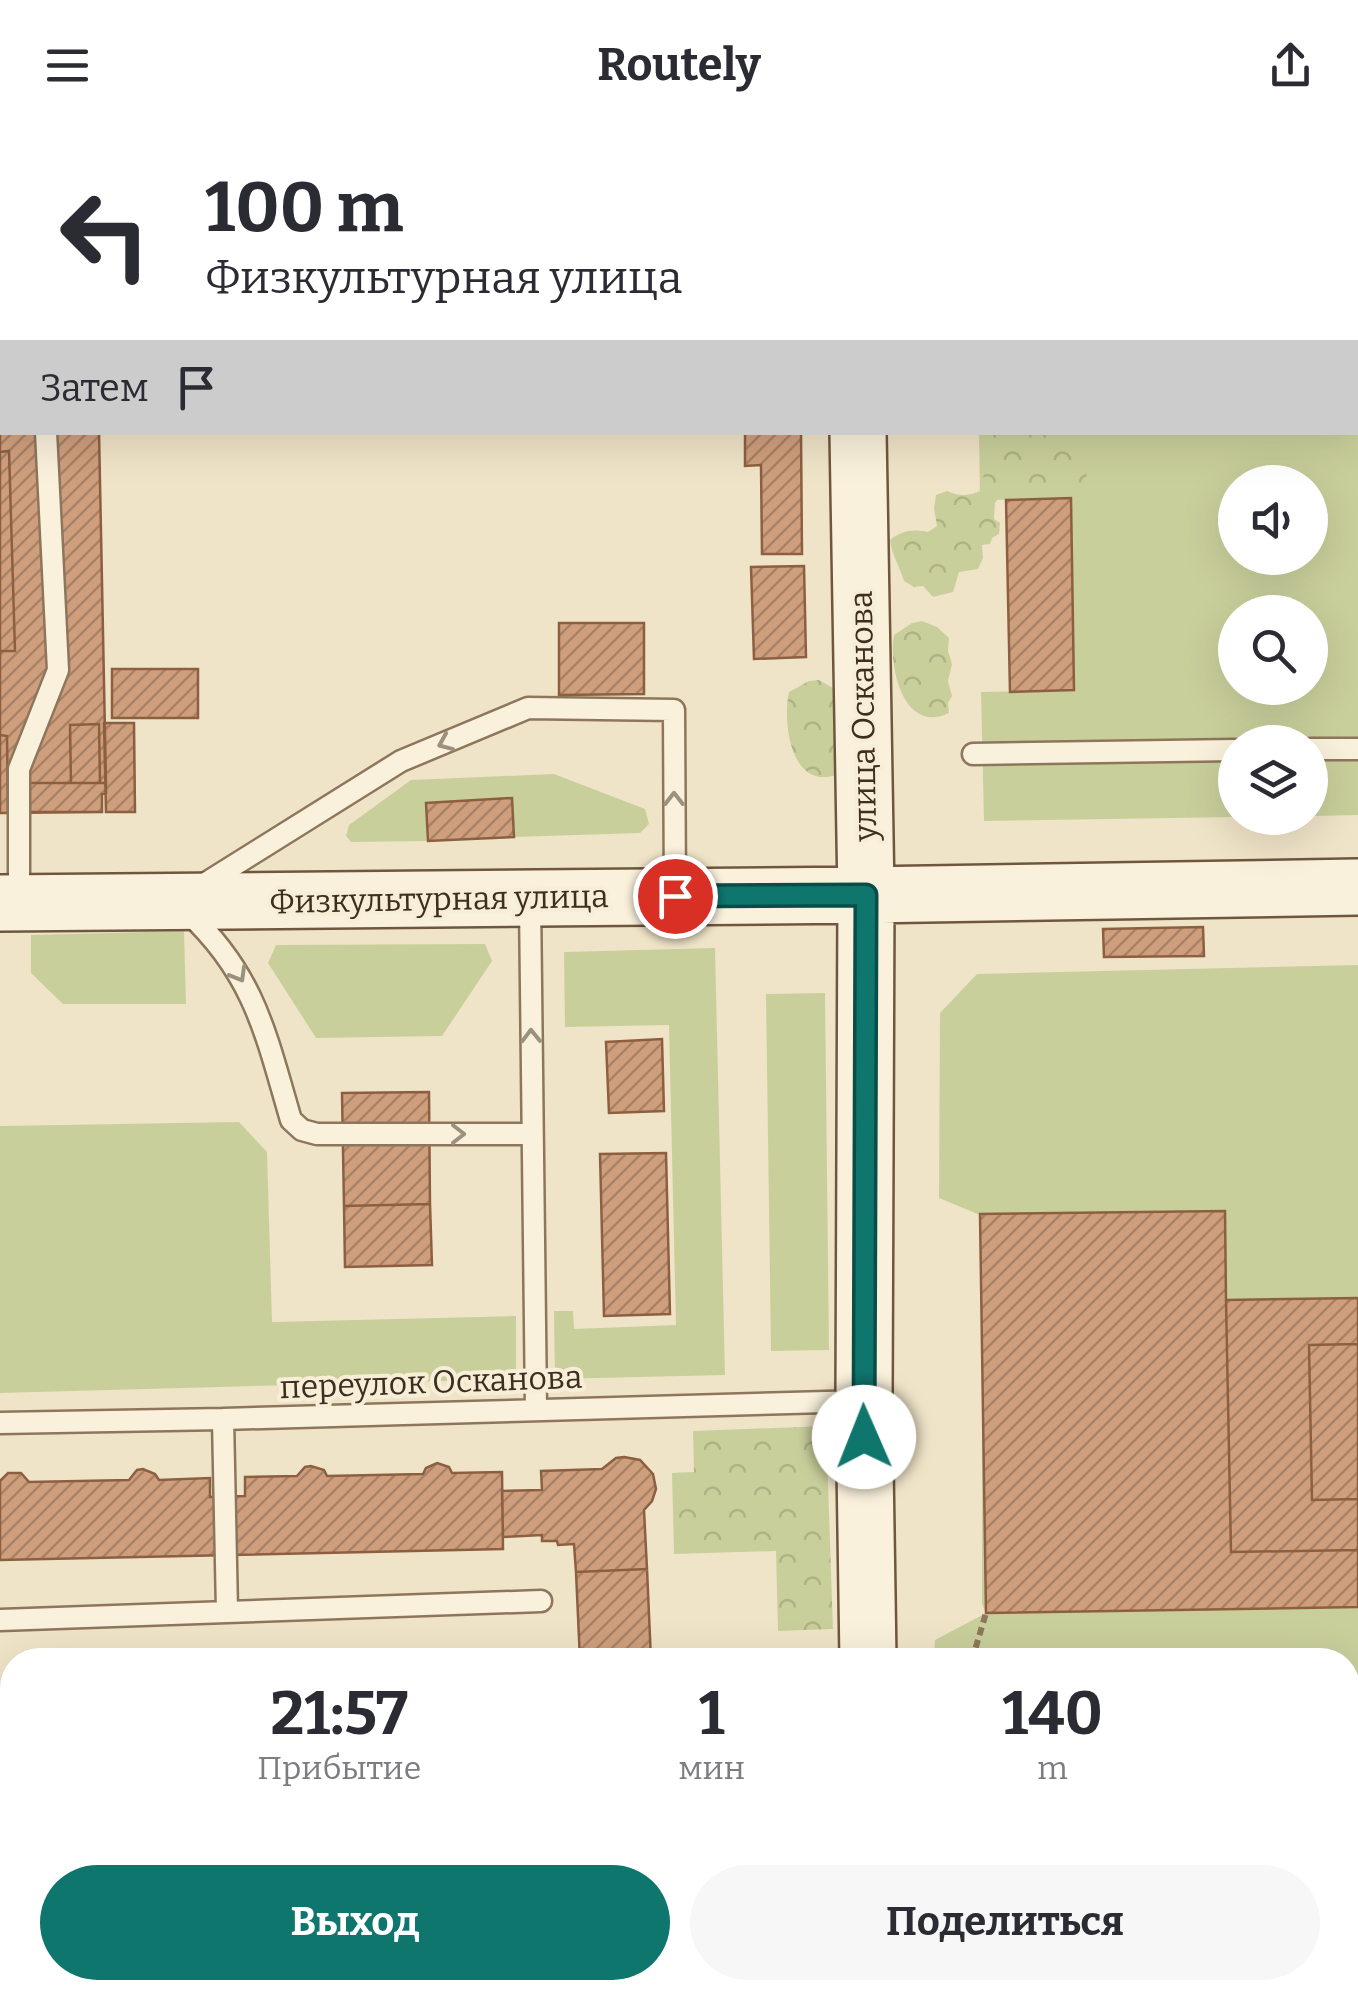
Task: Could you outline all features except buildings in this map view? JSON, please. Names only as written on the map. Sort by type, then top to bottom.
[{"type":"main road","name":"улица Осканова","points":[[858,435],[866,895],[867,1648]]},
{"type":"main road","name":"Физкультурная улица","points":[[10,903],[1358,887]]},
{"type":"lane","points":[[10,903],[19,769],[58,670],[46,435]]},
{"type":"lane","points":[[532,1134],[317,1134],[302,1130],[291,1120],[258,1010],[240,974],[206,929],[176,902],[401,762],[528,708],[674,710],[675,896]]},
{"type":"lane","points":[[1328,749],[1358,748]]},
{"type":"lane","points":[[973,754],[1218,750]]},
{"type":"lane","points":[[530,898],[536,1409]]},
{"type":"lane","name":"переулок Осканова","points":[[0,1422],[864,1401]]},
{"type":"lane","points":[[223,1419],[227,1612]]},
{"type":"lane","points":[[0,1620],[541,1601]]},
{"type":"path","points":[[976,1648],[986,1613]]},
{"type":"green space","points":[[979,435],[1358,435],[1358,815],[1328,816],[1328,725],[1218,725],[1218,817],[984,821],[981,692],[1074,690],[1071,499],[980,500]]},
{"type":"green space","points":[[991,435],[1073,435],[1070,451],[1086,465],[1087,481],[1053,495],[1000,495],[994,519],[1000,523],[999,534],[990,544],[982,545],[983,558],[978,569],[959,572],[953,592],[933,597],[923,586],[914,587],[904,581],[890,540],[904,532],[928,532],[937,526],[936,495],[947,491],[966,495],[984,489],[985,465],[994,459]]},
{"type":"green space","points":[[922,621],[949,638],[952,664],[949,713],[933,717],[921,715],[910,706],[902,694],[894,664],[894,635]]},
{"type":"green space","points":[[819,680],[845,699],[838,774],[822,777],[800,764],[793,751],[787,720],[789,692]]},
{"type":"green space","points":[[554,774],[645,809],[649,824],[640,833],[514,837],[511,798],[426,803],[428,841],[351,842],[346,836],[349,825],[411,780]]},
{"type":"green space","points":[[184,931],[186,1004],[63,1004],[31,973],[31,935]]},
{"type":"green space","points":[[485,944],[492,961],[442,1036],[316,1038],[268,963],[276,945]]},
{"type":"green space","points":[[715,948],[725,1375],[555,1379],[554,1311],[573,1311],[574,1329],[676,1325],[669,1025],[565,1027],[564,952]]},
{"type":"green space","points":[[1358,965],[1358,1648],[935,1648],[935,1640],[986,1613],[982,1604],[980,1215],[939,1198],[940,1013],[977,974]]},
{"type":"green space","points":[[825,993],[829,1350],[771,1351],[766,994]]},
{"type":"green space","points":[[239,1122],[267,1152],[272,1322],[516,1316],[516,1379],[0,1393],[0,1126]]},
{"type":"green space","points":[[826,1426],[833,1629],[778,1631],[776,1551],[674,1554],[672,1473],[694,1472],[693,1431]]},
{"type":"route","points":[[675,896],[866,895],[864,1437]]}]
